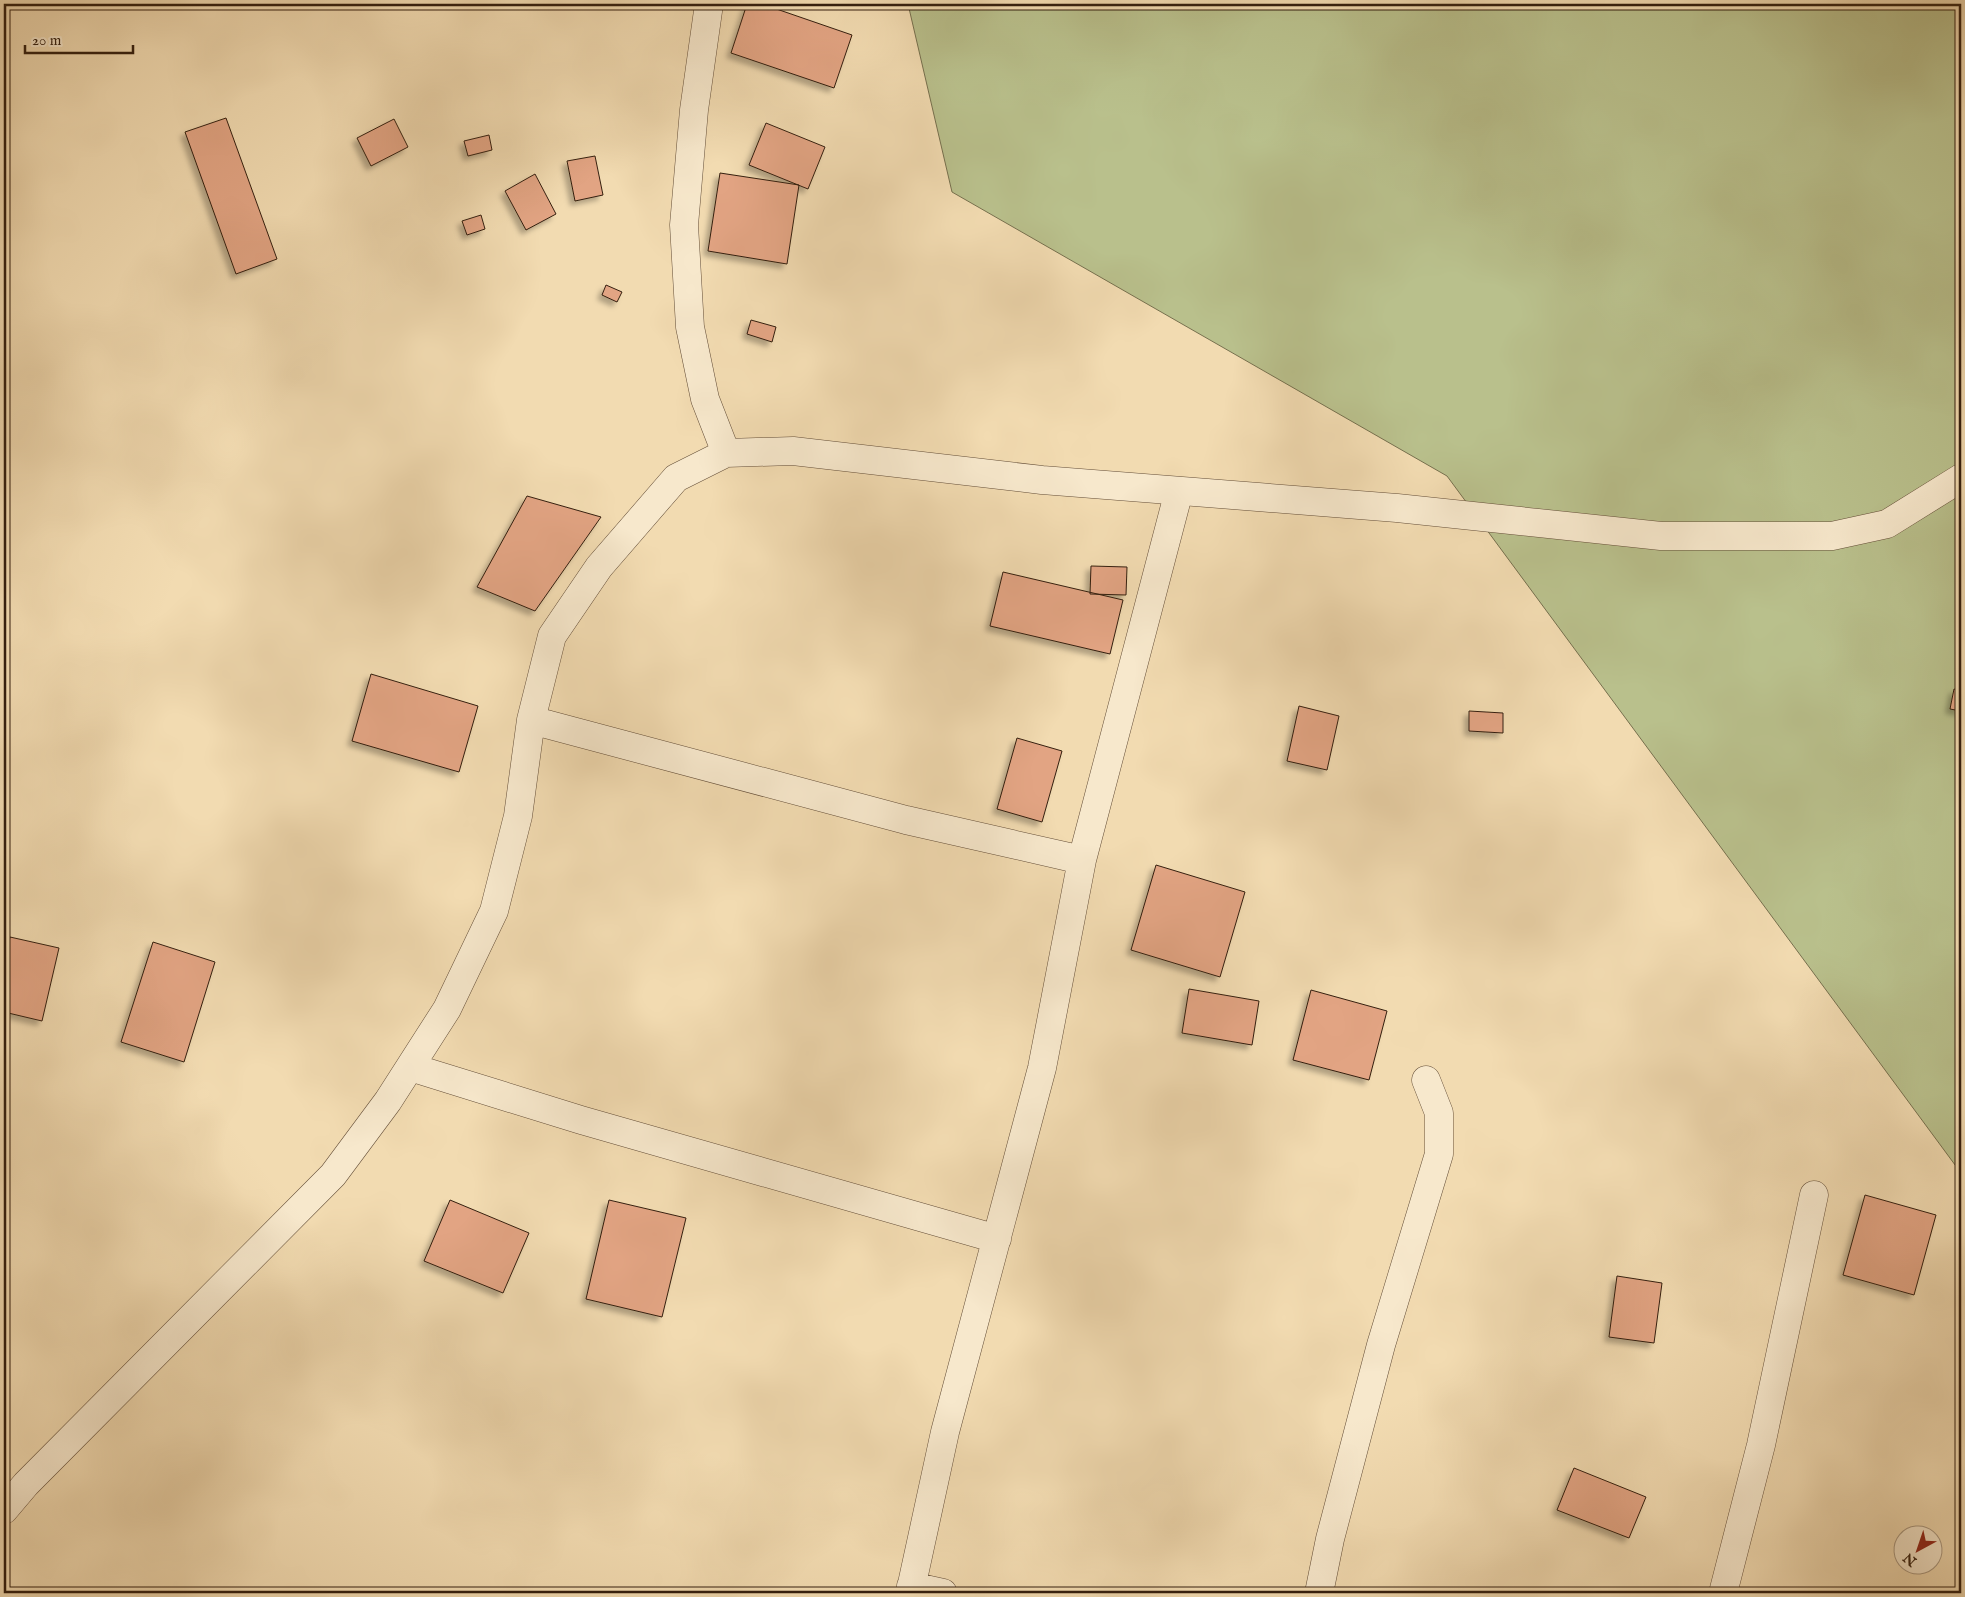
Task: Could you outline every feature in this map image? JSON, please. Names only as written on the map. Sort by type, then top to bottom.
[{"type":"street","points":[[709,4],[694,110],[684,225],[690,327],[705,399],[726,454]]},
{"type":"street","points":[[4,1510],[26,1484],[333,1175],[388,1101],[447,1009],[494,911],[518,816],[531,720],[552,636],[598,567],[676,478],[726,454],[793,451],[1042,480],[1397,508],[1661,536],[1832,536],[1887,524],[1961,478]]},
{"type":"street","points":[[943,1593],[911,1590],[945,1432],[1042,1068],[1082,860],[1179,491]]},
{"type":"street","points":[[531,720],[906,820],[1082,860]]},
{"type":"street","points":[[410,1067],[590,1123],[997,1239]]},
{"type":"street","points":[[1319,1593],[1330,1539],[1382,1344],[1439,1154],[1439,1113],[1426,1080]]},
{"type":"street","points":[[1723,1593],[1761,1445],[1814,1196]]},
{"type":"green space","points":[[908,4],[1961,4],[1961,1173],[1447,476],[952,192]]},
{"type":"building","points":[[747,4],[762,4],[852,35],[834,88],[731,53]]},
{"type":"building","points":[[226,118],[277,259],[236,274],[185,132]]},
{"type":"building","points":[[394,119],[408,147],[371,166],[357,138]]},
{"type":"building","points":[[766,123],[825,147],[808,189],[749,165]]},
{"type":"building","points":[[489,135],[492,150],[468,156],[464,141]]},
{"type":"building","points":[[595,156],[603,195],[575,201],[567,161]]},
{"type":"building","points":[[720,173],[799,185],[787,264],[708,251]]},
{"type":"building","points":[[535,174],[556,214],[526,230],[505,191]]},
{"type":"building","points":[[481,215],[485,229],[467,235],[462,221]]},
{"type":"building","points":[[606,285],[622,292],[617,302],[602,295]]},
{"type":"building","points":[[751,320],[776,327],[772,342],[747,334]]},
{"type":"building","points":[[527,496],[601,517],[535,611],[477,587]]},
{"type":"building","points":[[1091,566],[1127,567],[1126,595],[1090,594]]},
{"type":"building","points":[[1003,572],[1123,600],[1110,654],[990,626]]},
{"type":"building","points":[[371,674],[478,706],[459,772],[352,741]]},
{"type":"building","points":[[1954,689],[1961,691],[1961,711],[1950,709]]},
{"type":"building","points":[[1299,706],[1339,716],[1327,770],[1287,761]]},
{"type":"building","points":[[1469,711],[1503,713],[1503,733],[1469,731]]},
{"type":"building","points":[[1017,738],[1062,751],[1042,822],[997,809]]},
{"type":"building","points":[[1156,865],[1245,892],[1220,977],[1131,950]]},
{"type":"building","points":[[10,937],[59,948],[42,1021],[4,1012],[4,963]]},
{"type":"building","points":[[153,942],[215,962],[184,1062],[121,1042]]},
{"type":"building","points":[[1189,989],[1259,1001],[1252,1045],[1182,1033]]},
{"type":"building","points":[[1311,990],[1387,1011],[1369,1080],[1293,1060]]},
{"type":"building","points":[[1865,1195],[1936,1215],[1914,1295],[1843,1275]]},
{"type":"building","points":[[450,1200],[529,1233],[503,1293],[424,1261]]},
{"type":"building","points":[[609,1200],[686,1218],[662,1317],[586,1299]]},
{"type":"building","points":[[1617,1276],[1662,1283],[1654,1343],[1609,1337]]},
{"type":"building","points":[[1574,1468],[1646,1497],[1629,1538],[1557,1510]]}]
